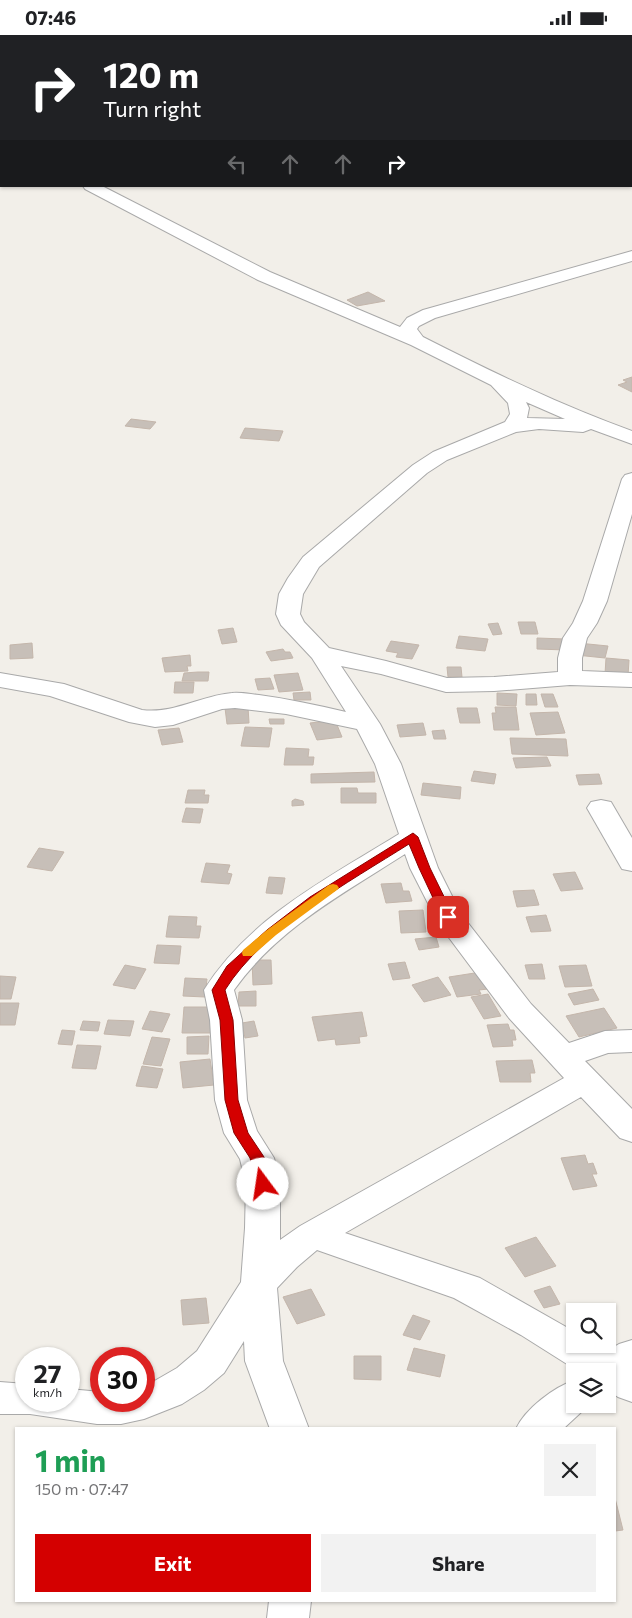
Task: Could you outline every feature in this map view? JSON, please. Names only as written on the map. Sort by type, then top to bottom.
[{"type":"street","points":[[92,187],[264,276],[417,341],[499,383],[604,429],[632,438]]},
{"type":"street","points":[[417,341],[410,335],[408,329],[413,322],[429,314],[632,256]]},
{"type":"street","points":[[499,383],[514,397],[521,410],[519,418],[512,426]]},
{"type":"street","points":[[604,429],[574,424],[539,423],[512,426],[440,456],[420,469],[312,562],[299,578],[292,595],[288,614],[293,625],[321,654],[367,724],[388,764],[424,868],[448,917],[520,1011],[632,1130]]},
{"type":"street","points":[[570,678],[570,658],[575,638],[585,623],[595,601],[632,479]]},
{"type":"street","points":[[321,654],[386,668],[446,685],[570,678],[632,680]]},
{"type":"street","points":[[0,680],[55,689],[138,717],[155,719],[173,717],[218,702],[235,700],[286,706],[367,724]]},
{"type":"street","points":[[601,808],[632,863]]},
{"type":"street","points":[[289,1427],[264,1361],[259,1286],[263,1228],[263,1184],[257,1157],[241,1133],[232,1100],[226,1020],[219,990],[232,969],[271,932],[314,899],[413,837]]},
{"type":"street","points":[[80,1405],[132,1406],[164,1395],[192,1379],[216,1354],[259,1286],[284,1255],[312,1235],[574,1069],[605,1043],[632,1041]]},
{"type":"street","points":[[312,1235],[467,1288],[619,1371]]},
{"type":"street","points":[[0,1397],[15,1399]]},
{"type":"street","points":[[537,1427],[566,1403]]},
{"type":"street","points":[[288,1618],[290,1602]]},
{"type":"building","points":[[368,292],[385,301],[357,306],[347,300]]},
{"type":"building","points":[[632,377],[632,392],[618,385],[627,382],[623,380]]},
{"type":"building","points":[[131,419],[156,422],[150,429],[125,426]]},
{"type":"building","points":[[245,428],[283,431],[279,441],[240,438]]},
{"type":"building","points":[[518,622],[535,622],[538,634],[521,634]]},
{"type":"building","points":[[498,623],[502,634],[493,635],[488,624]]},
{"type":"building","points":[[233,628],[237,642],[222,644],[218,630]]},
{"type":"building","points":[[459,636],[488,639],[485,651],[456,648]]},
{"type":"building","points":[[537,638],[565,639],[566,650],[537,649]]},
{"type":"building","points":[[391,641],[419,645],[412,659],[396,657],[398,653],[386,651]]},
{"type":"building","points":[[32,643],[33,658],[10,659],[10,645]]},
{"type":"building","points":[[578,643],[608,646],[605,658],[576,655]]},
{"type":"building","points":[[283,649],[285,652],[290,652],[293,658],[271,661],[266,652]]},
{"type":"building","points":[[190,655],[191,666],[187,666],[188,671],[165,672],[162,658]]},
{"type":"building","points":[[606,658],[629,660],[628,676],[605,674]]},
{"type":"building","points":[[447,667],[461,667],[462,677],[448,677]]},
{"type":"building","points":[[209,672],[208,681],[182,681],[184,673]]},
{"type":"building","points":[[298,673],[303,690],[279,692],[274,675]]},
{"type":"building","points":[[270,678],[274,689],[258,690],[255,679]]},
{"type":"building","points":[[175,682],[194,682],[193,693],[174,693]]},
{"type":"building","points":[[310,692],[311,700],[294,700],[293,693]]},
{"type":"building","points":[[497,693],[517,694],[516,706],[497,705]]},
{"type":"building","points":[[526,694],[536,694],[537,705],[526,705]]},
{"type":"building","points":[[541,694],[553,694],[558,707],[545,707]]},
{"type":"building","points":[[248,707],[249,723],[227,724],[225,708]]},
{"type":"building","points":[[495,707],[516,707],[519,730],[494,730],[492,713],[496,713]]},
{"type":"building","points":[[457,708],[477,708],[480,723],[460,723]]},
{"type":"building","points":[[558,712],[565,733],[536,735],[530,713]]},
{"type":"building","points":[[269,719],[284,719],[284,724],[270,724]]},
{"type":"building","points":[[335,720],[342,737],[317,740],[310,723]]},
{"type":"building","points":[[423,723],[426,735],[400,737],[397,725]]},
{"type":"building","points":[[245,727],[272,728],[269,747],[241,746]]},
{"type":"building","points":[[179,728],[183,742],[162,745],[158,730]]},
{"type":"building","points":[[444,730],[446,739],[434,739],[432,731]]},
{"type":"building","points":[[510,738],[566,739],[568,756],[512,754]]},
{"type":"building","points":[[286,748],[309,749],[308,757],[314,757],[313,765],[284,765]]},
{"type":"building","points":[[547,757],[551,766],[516,768],[513,758]]},
{"type":"building","points":[[474,771],[496,774],[494,784],[471,781]]},
{"type":"building","points":[[374,772],[375,782],[311,783],[311,774]]},
{"type":"building","points":[[599,774],[602,784],[579,785],[576,775]]},
{"type":"building","points":[[423,783],[461,787],[460,799],[421,795]]},
{"type":"building","points":[[341,788],[357,788],[358,793],[376,793],[376,803],[341,803]]},
{"type":"building","points":[[188,790],[205,790],[204,795],[209,795],[208,803],[185,803]]},
{"type":"building","points":[[295,799],[303,801],[304,805],[292,806],[292,801]]},
{"type":"building","points":[[186,808],[203,809],[200,823],[182,822]]},
{"type":"building","points":[[39,848],[64,852],[52,871],[27,867]]},
{"type":"building","points":[[206,863],[230,865],[227,873],[232,874],[229,884],[201,882]]},
{"type":"building","points":[[575,872],[583,889],[561,891],[553,874]]},
{"type":"building","points":[[269,877],[285,878],[282,894],[266,893]]},
{"type":"building","points":[[401,883],[403,891],[409,891],[412,901],[386,903],[381,884]]},
{"type":"building","points":[[534,890],[539,905],[517,907],[513,891]]},
{"type":"building","points":[[423,910],[426,932],[401,933],[399,911]]},
{"type":"building","points":[[546,915],[551,931],[531,932],[526,917]]},
{"type":"building","points":[[169,916],[197,917],[196,926],[201,926],[199,938],[166,937]]},
{"type":"building","points":[[436,937],[439,947],[419,950],[415,939]]},
{"type":"building","points":[[157,945],[181,946],[179,964],[154,963]]},
{"type":"building","points":[[252,960],[271,960],[272,984],[253,985]]},
{"type":"building","points":[[405,962],[410,978],[393,980],[388,964]]},
{"type":"building","points":[[542,964],[545,979],[529,979],[525,965]]},
{"type":"building","points":[[125,965],[146,969],[135,989],[113,985]]},
{"type":"building","points":[[586,965],[592,986],[565,987],[559,966]]},
{"type":"building","points":[[481,972],[488,989],[479,990],[481,994],[457,997],[449,977]]},
{"type":"building","points":[[0,976],[16,977],[11,999],[0,999]]},
{"type":"building","points":[[438,977],[451,995],[424,1002],[412,985]]},
{"type":"building","points":[[185,978],[207,979],[205,997],[183,996]]},
{"type":"building","points":[[593,989],[599,1000],[574,1005],[568,994]]},
{"type":"building","points":[[256,991],[256,1006],[238,1006],[239,992]]},
{"type":"building","points":[[488,994],[501,1016],[484,1019],[471,997]]},
{"type":"building","points":[[0,1003],[19,1003],[15,1025],[0,1025]]},
{"type":"building","points":[[184,1007],[214,1007],[217,1033],[182,1033]]},
{"type":"building","points":[[604,1008],[617,1028],[579,1037],[566,1016]]},
{"type":"building","points":[[150,1011],[170,1014],[162,1032],[142,1029]]},
{"type":"building","points":[[362,1012],[367,1036],[359,1037],[360,1043],[336,1045],[335,1039],[318,1041],[312,1017]]},
{"type":"building","points":[[108,1020],[134,1021],[130,1036],[104,1034]]},
{"type":"building","points":[[83,1021],[100,1022],[98,1031],[80,1030]]},
{"type":"building","points":[[254,1021],[258,1036],[245,1038],[242,1023]]},
{"type":"building","points":[[508,1024],[510,1030],[514,1030],[516,1040],[512,1040],[513,1046],[493,1047],[487,1025]]},
{"type":"building","points":[[62,1030],[75,1031],[72,1045],[58,1044]]},
{"type":"building","points":[[209,1036],[208,1054],[187,1054],[187,1037]]},
{"type":"building","points":[[152,1037],[170,1039],[161,1066],[143,1064]]},
{"type":"building","points":[[77,1045],[101,1046],[96,1069],[72,1068]]},
{"type":"building","points":[[210,1059],[214,1085],[183,1088],[180,1062]]},
{"type":"building","points":[[532,1060],[535,1073],[530,1073],[531,1082],[500,1082],[496,1061]]},
{"type":"building","points":[[142,1066],[163,1069],[157,1088],[136,1086]]},
{"type":"building","points":[[585,1155],[588,1164],[593,1163],[597,1174],[592,1174],[597,1186],[573,1190],[561,1158]]},
{"type":"building","points":[[536,1237],[556,1266],[525,1277],[505,1248]]},
{"type":"building","points":[[550,1286],[560,1304],[544,1308],[534,1291]]},
{"type":"building","points":[[311,1289],[325,1315],[297,1324],[283,1297]]},
{"type":"building","points":[[206,1298],[209,1323],[183,1325],[181,1300]]},
{"type":"building","points":[[413,1315],[430,1321],[420,1340],[403,1335]]},
{"type":"building","points":[[414,1348],[445,1355],[440,1377],[407,1370]]},
{"type":"building","points":[[354,1356],[381,1356],[381,1380],[354,1379]]},
{"type":"building","points":[[616,1502],[623,1530],[616,1531]]},
{"type":"slow traffic","points":[[248,953],[271,932],[314,899],[333,888]]},
{"type":"route","points":[[263,1184],[257,1157],[241,1133],[232,1100],[226,1020],[219,990],[232,969],[271,932],[314,899],[413,837],[424,868],[448,917]]}]
